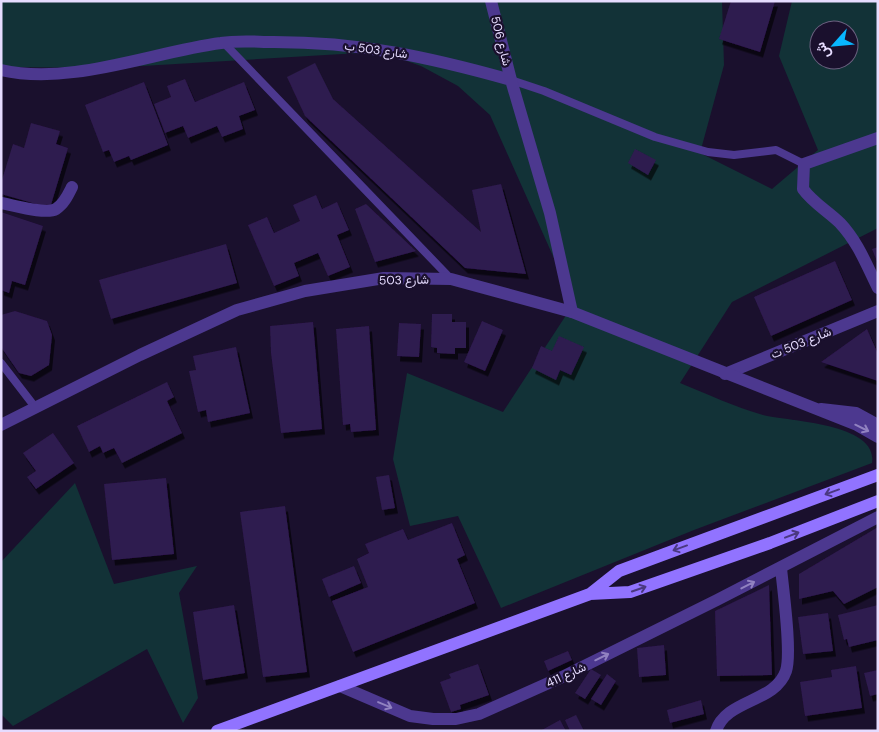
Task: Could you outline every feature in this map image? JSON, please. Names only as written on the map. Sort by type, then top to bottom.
[{"type":"main road","points":[[590,594],[619,571],[878,475]]},
{"type":"main road","points":[[217,731],[590,594],[630,592],[770,543],[878,501]]},
{"type":"street","name":"شارع 506","points":[[491,1],[511,80]]},
{"type":"street","name":"شارع 503 ب","points":[[1,70],[15,74],[77,71],[223,42],[312,42],[393,50],[448,62],[511,80]]},
{"type":"street","points":[[511,80],[550,213],[572,312]]},
{"type":"street","points":[[878,138],[804,164],[803,189],[811,200],[840,222],[852,237],[878,288]]},
{"type":"street","points":[[1,203],[46,212],[55,210],[64,203],[72,187]]},
{"type":"street","name":"شارع 503","points":[[1,426],[35,407],[237,310],[305,291],[384,278],[451,279],[572,312],[813,408]]},
{"type":"street","name":"شارع 503 ت","points":[[725,374],[878,311]]},
{"type":"street","points":[[813,408],[878,414]]},
{"type":"street","points":[[813,408],[857,425],[878,437]]},
{"type":"street","points":[[856,413],[878,424]]},
{"type":"street","name":"شارع 411","points":[[340,686],[410,716],[456,719],[479,714],[562,677],[781,568],[878,517]]},
{"type":"street","points":[[716,731],[725,715],[778,684],[786,670],[781,568]]},
{"type":"lane","points":[[223,42],[451,279]]},
{"type":"lane","points":[[511,80],[544,91],[655,137],[708,152],[734,155],[776,150],[804,164]]},
{"type":"lane","points":[[1,363],[35,407]]},
{"type":"green space","points":[[1,1],[722,1],[724,65],[700,153],[772,189],[818,150],[779,56],[792,1],[878,1],[878,228],[732,302],[680,383],[763,415],[808,422],[846,431],[861,439],[870,449],[872,463],[694,530],[501,608],[458,516],[410,526],[393,459],[407,373],[503,412],[574,303],[490,115],[458,86],[421,66],[401,59],[359,53],[108,68],[1,67]]},
{"type":"green space","points":[[75,483],[114,584],[197,566],[179,593],[198,698],[183,723],[147,649],[13,726],[1,714],[1,562]]},
{"type":"building","points":[[731,1],[775,1],[760,52],[719,39]]},
{"type":"building","points":[[315,63],[333,99],[481,232],[472,190],[501,184],[526,274],[465,268],[305,116],[287,77]]},
{"type":"building","points":[[185,79],[195,102],[244,82],[255,110],[239,116],[243,129],[222,137],[217,126],[188,138],[183,126],[165,133],[154,104],[171,97],[167,86]]},
{"type":"building","points":[[144,82],[168,145],[131,160],[129,156],[114,162],[109,150],[103,152],[85,105]]},
{"type":"building","points":[[31,123],[60,131],[56,144],[68,148],[50,208],[1,194],[1,183],[13,144],[24,148]]},
{"type":"building","points":[[635,149],[656,160],[648,175],[628,163]]},
{"type":"building","points":[[316,195],[322,209],[337,202],[349,230],[337,235],[350,267],[328,276],[318,253],[294,263],[299,276],[274,286],[248,225],[267,217],[274,233],[300,221],[293,205]]},
{"type":"building","points":[[366,204],[416,251],[375,262],[355,209]]},
{"type":"building","points":[[1,212],[43,226],[25,285],[12,281],[9,293],[1,290]]},
{"type":"building","points":[[226,244],[237,283],[111,319],[99,280]]},
{"type":"building","points":[[878,247],[878,264],[872,249]]},
{"type":"building","points":[[835,261],[852,300],[771,336],[754,297]]},
{"type":"building","points":[[15,311],[47,321],[52,335],[49,365],[31,376],[19,373],[1,347],[1,315]]},
{"type":"building","points":[[432,314],[452,314],[452,322],[466,322],[466,348],[455,348],[455,354],[437,353],[437,348],[431,347]]},
{"type":"building","points":[[482,321],[503,330],[485,371],[464,362]]},
{"type":"building","points":[[313,322],[322,429],[281,433],[271,353],[270,326]]},
{"type":"building","points":[[399,323],[421,324],[419,357],[397,356]]},
{"type":"building","points":[[369,326],[376,430],[351,432],[350,424],[343,425],[336,329]]},
{"type":"building","points":[[867,329],[878,354],[878,381],[821,362]]},
{"type":"building","points":[[559,336],[584,347],[571,375],[560,370],[556,380],[532,368],[541,346],[552,351]]},
{"type":"building","points":[[236,347],[250,413],[208,422],[206,410],[198,412],[189,371],[196,370],[193,356]]},
{"type":"building","points":[[167,382],[174,397],[167,401],[182,433],[122,463],[114,448],[103,453],[100,446],[89,452],[77,426]]},
{"type":"building","points":[[53,433],[74,463],[36,489],[27,477],[36,471],[23,453]]},
{"type":"building","points":[[389,475],[395,508],[382,510],[376,477]]},
{"type":"building","points":[[166,478],[174,554],[112,560],[104,484]]},
{"type":"building","points":[[285,506],[307,672],[263,677],[240,512]]},
{"type":"building","points":[[452,523],[465,555],[457,559],[475,603],[353,652],[332,601],[368,587],[357,559],[369,553],[365,544],[403,529],[408,540]]},
{"type":"building","points":[[878,527],[878,587],[844,604],[833,591],[799,599],[799,574]]},
{"type":"building","points":[[354,566],[361,583],[329,597],[322,579]]},
{"type":"building","points":[[769,585],[772,675],[717,676],[715,611]]},
{"type":"building","points":[[234,605],[245,673],[203,680],[193,612]]},
{"type":"building","points":[[878,605],[878,640],[849,647],[847,639],[844,640],[838,615]]},
{"type":"building","points":[[828,613],[833,651],[803,654],[798,617]]},
{"type":"building","points":[[664,645],[666,675],[639,677],[637,648]]},
{"type":"building","points":[[568,651],[572,660],[548,671],[544,661]]},
{"type":"building","points":[[478,664],[489,695],[460,705],[461,709],[451,712],[440,682],[451,678],[449,674]]},
{"type":"building","points":[[856,666],[862,708],[805,716],[800,682],[832,677],[831,670]]},
{"type":"building","points":[[591,669],[601,675],[585,699],[575,693]]},
{"type":"building","points":[[878,670],[878,694],[870,696],[864,673]]},
{"type":"building","points":[[607,674],[616,681],[601,705],[591,699]]},
{"type":"building","points":[[701,700],[704,714],[670,723],[667,710]]},
{"type":"building","points":[[576,715],[584,731],[570,731],[565,720]]},
{"type":"building","points":[[560,720],[566,731],[540,731]]}]
